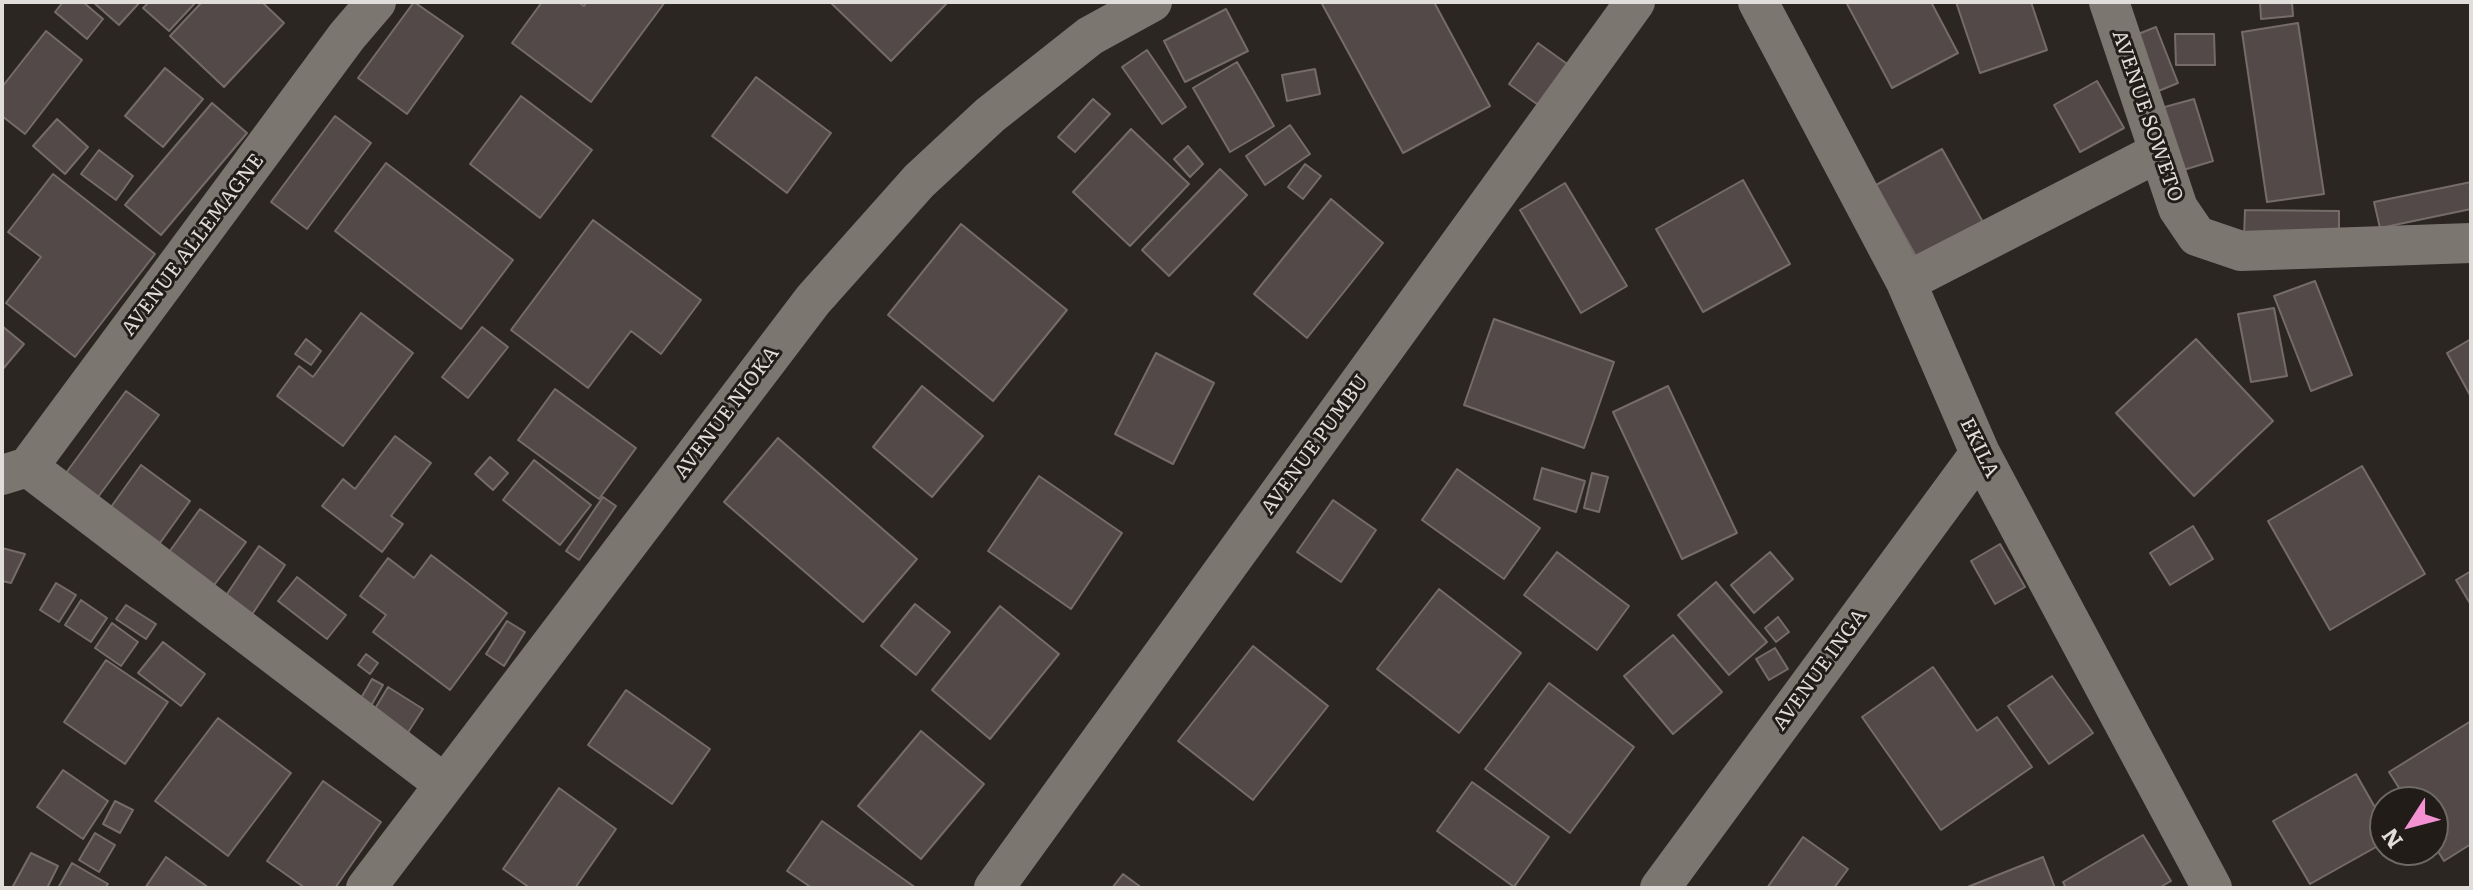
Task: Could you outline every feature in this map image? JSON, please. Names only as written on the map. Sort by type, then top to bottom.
[{"type":"street","name":"AVENUE ALLEMAGNE","points":[[15,471],[376,2]]},
{"type":"street","name":"AVENUE NIOKA","points":[[366,888],[813,300],[919,181],[990,115],[1090,36],[1152,2]]},
{"type":"street","name":"AVENUE PUMBU","points":[[994,888],[1635,2]]},
{"type":"street","name":"EKILA","points":[[1758,2],[1906,282],[1980,453],[2212,888]]},
{"type":"street","name":"AVENUE SOWETO","points":[[2109,2],[2157,153],[2178,208],[2197,236],[2241,251],[2471,243]]},
{"type":"street","points":[[1906,282],[2157,153]]},
{"type":"street","name":"AVENUE INGA","points":[[1660,888],[1980,453]]},
{"type":"street","points":[[15,471],[443,783]]},
{"type":"building","points":[[63,2],[83,2],[103,19],[87,39],[55,12]]},
{"type":"building","points":[[93,2],[140,2],[119,25]]},
{"type":"building","points":[[149,2],[196,2],[169,31],[143,8]]},
{"type":"building","points":[[202,2],[262,2],[284,23],[224,87],[170,36]]},
{"type":"building","points":[[414,2],[463,36],[407,114],[358,78]]},
{"type":"building","points":[[542,2],[578,2],[584,6],[587,2],[665,2],[591,102],[512,43]]},
{"type":"building","points":[[830,2],[948,2],[891,61]]},
{"type":"building","points":[[1321,2],[1434,2],[1490,106],[1403,153]]},
{"type":"building","points":[[1846,2],[1931,2],[1958,53],[1892,88]]},
{"type":"building","points":[[1956,2],[2031,2],[2047,50],[1980,73]]},
{"type":"building","points":[[2260,2],[2292,2],[2293,16],[2261,19]]},
{"type":"building","points":[[1226,9],[1248,51],[1185,82],[1164,41]]},
{"type":"building","points":[[2298,23],[2324,194],[2267,202],[2242,32]]},
{"type":"building","points":[[2156,27],[2178,83],[2151,94],[2128,38]]},
{"type":"building","points":[[46,31],[82,60],[25,134],[2,116],[2,87]]},
{"type":"building","points":[[2175,34],[2214,34],[2215,65],[2176,65]]},
{"type":"building","points":[[1538,43],[1570,66],[1541,107],[1509,84]]},
{"type":"building","points":[[1147,50],[1186,107],[1162,124],[1122,67]]},
{"type":"building","points":[[1237,62],[1274,126],[1230,152],[1193,88]]},
{"type":"building","points":[[165,68],[203,99],[163,147],[125,116]]},
{"type":"building","points":[[1315,69],[1320,94],[1287,101],[1282,75]]},
{"type":"building","points":[[756,77],[831,133],[787,193],[712,136]]},
{"type":"building","points":[[2097,81],[2124,128],[2080,152],[2054,105]]},
{"type":"building","points":[[521,96],[592,150],[540,218],[470,164]]},
{"type":"building","points":[[1093,99],[1110,114],[1075,152],[1058,137]]},
{"type":"building","points":[[2194,99],[2213,161],[2180,171],[2161,108]]},
{"type":"building","points":[[212,103],[247,133],[161,235],[125,205]]},
{"type":"building","points":[[335,116],[371,143],[307,229],[271,202]]},
{"type":"building","points":[[57,119],[88,147],[65,174],[33,146]]},
{"type":"building","points":[[1290,125],[1310,154],[1265,185],[1246,156]]},
{"type":"building","points":[[1131,129],[1189,184],[1130,246],[1073,192]]},
{"type":"building","points":[[1188,146],[1203,164],[1190,177],[1174,159]]},
{"type":"building","points":[[1942,149],[1984,224],[1918,260],[1876,185]]},
{"type":"building","points":[[99,150],[133,176],[116,200],[81,174]]},
{"type":"building","points":[[386,163],[513,260],[461,329],[335,231]]},
{"type":"building","points":[[1305,164],[1321,176],[1303,199],[1288,187]]},
{"type":"building","points":[[1220,169],[1247,195],[1169,276],[1142,250]]},
{"type":"building","points":[[53,174],[155,254],[75,357],[6,303],[41,257],[8,232]]},
{"type":"building","points":[[1743,180],[1790,264],[1703,312],[1656,229]]},
{"type":"building","points":[[2471,182],[2471,209],[2380,228],[2374,202]]},
{"type":"building","points":[[1565,183],[1627,286],[1581,313],[1520,210]]},
{"type":"building","points":[[1331,199],[1383,243],[1307,338],[1254,294]]},
{"type":"building","points":[[2245,210],[2339,211],[2339,239],[2244,237]]},
{"type":"building","points":[[593,220],[701,300],[661,354],[631,331],[588,388],[511,330]]},
{"type":"building","points":[[961,224],[1067,310],[993,401],[888,315]]},
{"type":"building","points":[[2315,281],[2352,375],[2311,391],[2274,296]]},
{"type":"building","points":[[2274,308],[2287,376],[2251,382],[2238,314]]},
{"type":"building","points":[[361,313],[413,353],[343,446],[277,396],[299,366],[313,377]]},
{"type":"building","points":[[1494,319],[1614,362],[1584,448],[1464,405]]},
{"type":"building","points":[[2,326],[24,344],[2,370]]},
{"type":"building","points":[[482,327],[508,347],[468,398],[442,377]]},
{"type":"building","points":[[306,339],[321,351],[311,365],[295,354]]},
{"type":"building","points":[[2196,339],[2273,421],[2194,496],[2116,413]]},
{"type":"building","points":[[2471,339],[2471,397],[2447,353]]},
{"type":"building","points":[[1156,353],[1214,383],[1173,464],[1115,434]]},
{"type":"building","points":[[922,386],[983,436],[932,497],[873,447]]},
{"type":"building","points":[[1668,386],[1737,533],[1682,559],[1613,412]]},
{"type":"building","points":[[555,389],[636,448],[599,499],[518,440]]},
{"type":"building","points":[[126,391],[159,415],[98,497],[66,473]]},
{"type":"building","points":[[395,436],[431,463],[391,516],[403,524],[382,552],[322,506],[343,479],[355,489]]},
{"type":"building","points":[[778,438],[917,559],[863,622],[724,502]]},
{"type":"building","points":[[490,457],[508,473],[493,490],[475,474]]},
{"type":"building","points":[[534,460],[591,505],[560,545],[503,500]]},
{"type":"building","points":[[141,465],[190,501],[160,543],[111,507]]},
{"type":"building","points":[[2362,466],[2425,574],[2330,630],[2268,521]]},
{"type":"building","points":[[1542,468],[1585,481],[1576,512],[1534,499]]},
{"type":"building","points":[[1457,469],[1540,528],[1504,579],[1422,520]]},
{"type":"building","points":[[1592,473],[1608,477],[1599,512],[1584,508]]},
{"type":"building","points":[[1039,476],[1122,533],[1071,609],[988,551]]},
{"type":"building","points":[[603,497],[616,506],[579,560],[566,551]]},
{"type":"building","points":[[1333,500],[1376,530],[1341,582],[1297,552]]},
{"type":"building","points":[[200,509],[246,542],[212,588],[167,555]]},
{"type":"building","points":[[2193,526],[2213,559],[2170,585],[2150,553]]},
{"type":"building","points":[[2000,544],[2025,587],[1995,604],[1971,561]]},
{"type":"building","points":[[259,546],[285,565],[251,616],[225,597]]},
{"type":"building","points":[[2,548],[25,554],[11,583],[2,581]]},
{"type":"building","points":[[1557,552],[1629,606],[1597,650],[1524,595]]},
{"type":"building","points":[[1770,552],[1793,579],[1754,613],[1731,585]]},
{"type":"building","points":[[431,555],[507,613],[450,690],[373,632],[386,615],[360,596],[388,558],[414,578]]},
{"type":"building","points":[[2471,571],[2471,605],[2456,580]]},
{"type":"building","points":[[297,577],[346,615],[327,639],[278,601]]},
{"type":"building","points":[[1716,582],[1767,642],[1729,675],[1678,615]]},
{"type":"building","points":[[56,583],[76,595],[59,622],[40,610]]},
{"type":"building","points":[[1439,589],[1521,653],[1459,733],[1377,669]]},
{"type":"building","points":[[81,600],[107,618],[91,642],[65,625]]},
{"type":"building","points":[[915,604],[950,632],[916,675],[881,646]]},
{"type":"building","points":[[126,605],[156,624],[146,639],[116,619]]},
{"type":"building","points":[[1000,606],[1059,654],[990,739],[932,690]]},
{"type":"building","points":[[1778,617],[1789,632],[1776,642],[1765,628]]},
{"type":"building","points":[[507,621],[525,632],[504,666],[486,654]]},
{"type":"building","points":[[112,623],[138,642],[121,666],[95,648]]},
{"type":"building","points":[[1673,635],[1722,692],[1673,734],[1624,676]]},
{"type":"building","points":[[163,642],[205,674],[181,706],[138,673]]},
{"type":"building","points":[[1253,646],[1328,706],[1253,800],[1178,741]]},
{"type":"building","points":[[1775,648],[1788,669],[1769,680],[1756,659]]},
{"type":"building","points":[[366,654],[378,663],[370,674],[358,665]]},
{"type":"building","points":[[106,660],[168,702],[125,764],[64,722]]},
{"type":"building","points":[[1933,667],[1977,731],[1997,717],[2032,767],[1941,830],[1862,717]]},
{"type":"building","points":[[2052,676],[2093,733],[2049,764],[2008,706]]},
{"type":"building","points":[[372,679],[383,685],[368,711],[357,705]]},
{"type":"building","points":[[1549,683],[1634,747],[1570,833],[1485,769]]},
{"type":"building","points":[[388,687],[423,709],[407,734],[373,712]]},
{"type":"building","points":[[626,690],[710,749],[672,804],[588,745]]},
{"type":"building","points":[[218,718],[291,773],[228,856],[155,801]]},
{"type":"building","points":[[2471,721],[2471,844],[2449,858],[2449,786],[2398,786],[2389,772]]},
{"type":"building","points":[[921,731],[984,784],[921,859],[858,806]]},
{"type":"building","points":[[63,770],[108,801],[83,839],[37,807]]},
{"type":"building","points":[[2356,774],[2369,797],[2369,851],[2310,884],[2273,821]]},
{"type":"building","points":[[323,781],[381,822],[335,888],[305,888],[267,861]]},
{"type":"building","points":[[1472,782],[1549,837],[1514,887],[1437,831]]},
{"type":"building","points":[[559,788],[616,829],[575,888],[530,888],[503,869]]},
{"type":"building","points":[[115,801],[133,810],[120,833],[103,824]]},
{"type":"building","points":[[822,821],[916,888],[812,888],[787,871]]},
{"type":"building","points":[[95,833],[115,845],[99,872],[79,860]]},
{"type":"building","points":[[2143,835],[2171,881],[2159,888],[2066,888],[2063,882]]},
{"type":"building","points":[[1803,837],[1848,869],[1834,888],[1767,888]]},
{"type":"building","points":[[31,853],[58,866],[47,888],[12,888]]},
{"type":"building","points":[[166,857],[209,888],[145,888]]},
{"type":"building","points":[[2043,857],[2055,888],[1965,888]]},
{"type":"building","points":[[72,863],[108,884],[105,888],[58,888]]},
{"type":"building","points":[[1123,874],[1142,888],[1112,888]]}]
